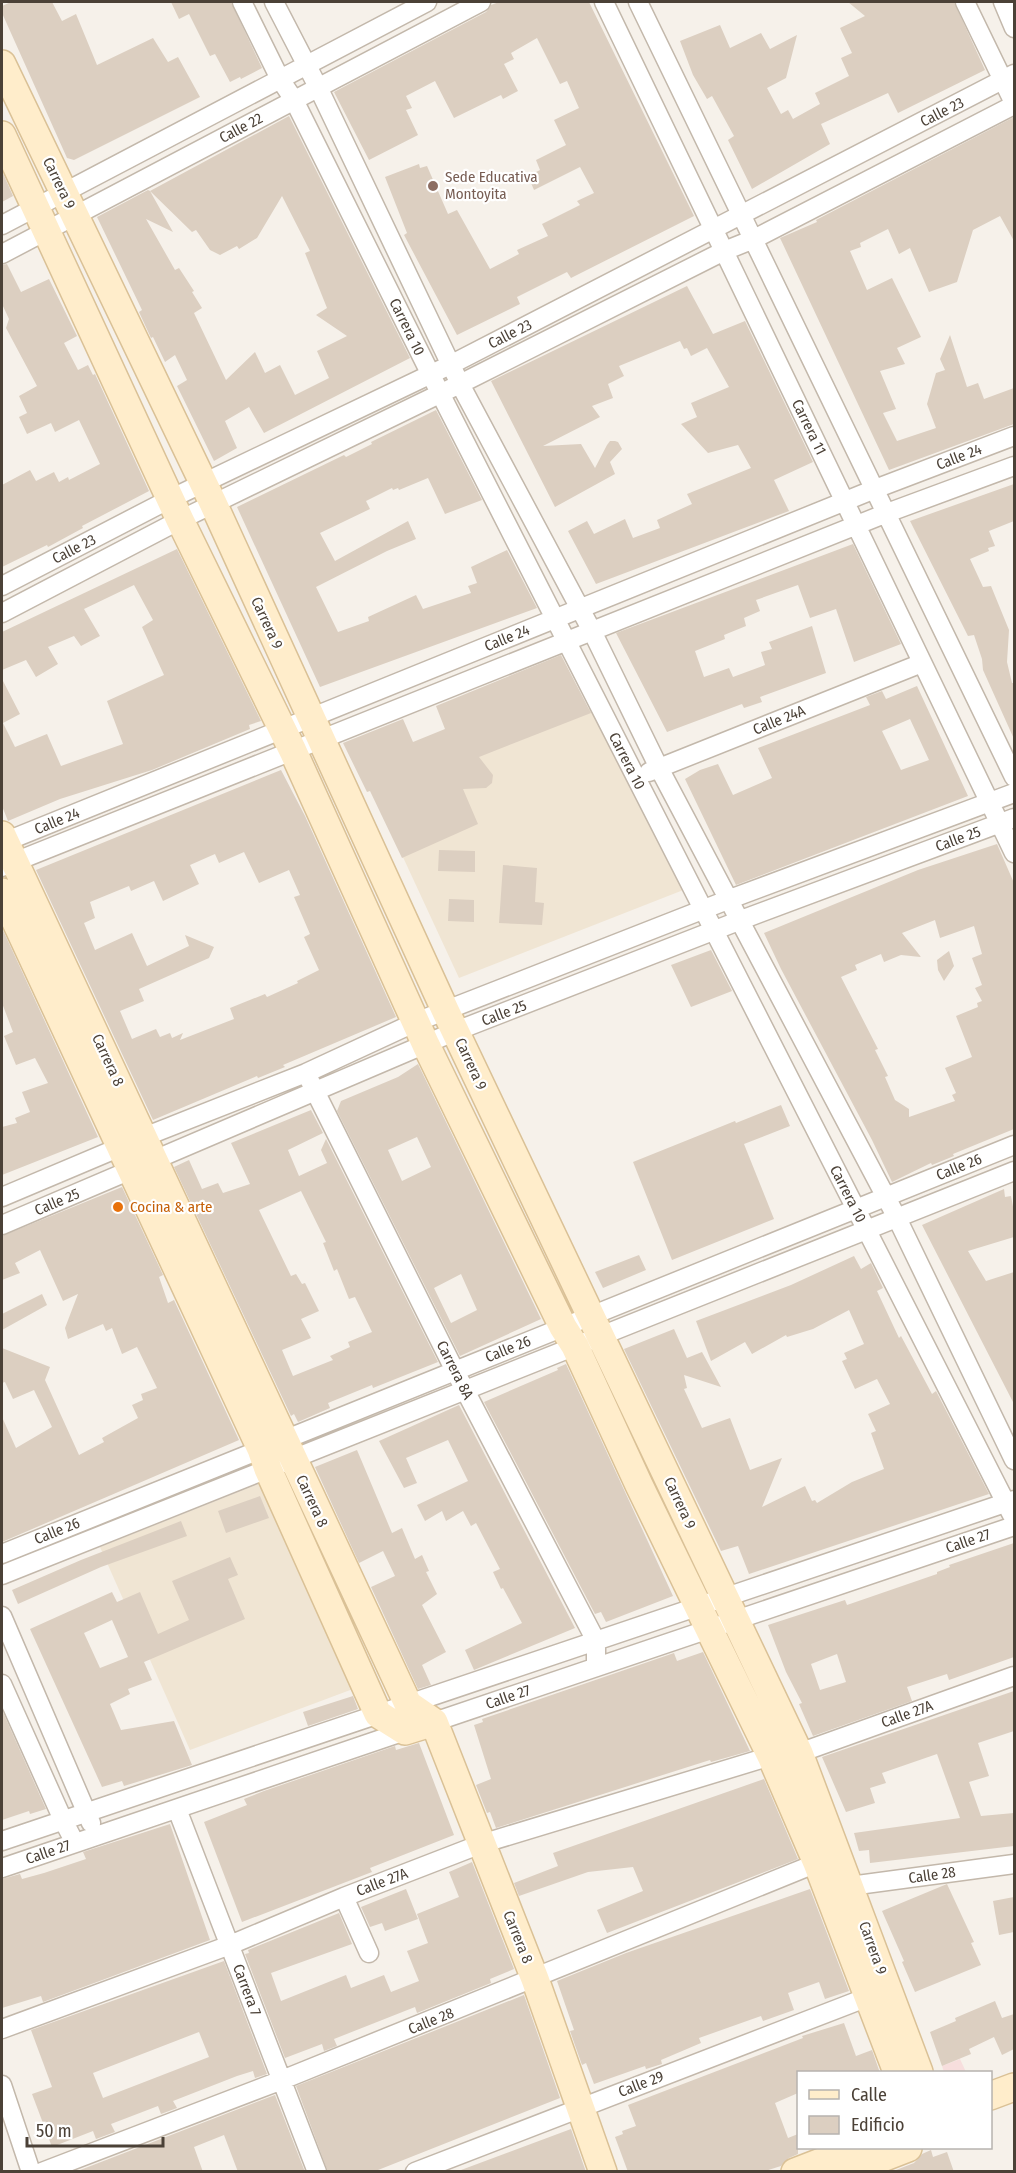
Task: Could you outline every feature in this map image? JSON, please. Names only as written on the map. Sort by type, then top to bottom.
[{"type":"street","name":"Carrera 10","points":[[242,2],[280,79],[294,100],[430,374],[856,1209],[1012,1508]]},
{"type":"street","name":"Carrera 10","points":[[274,2],[318,87],[450,365],[592,631],[659,768],[897,1218],[1014,1460]]},
{"type":"street","name":"Calle 22","points":[[2,225],[40,219],[69,204],[280,79],[427,2]]},
{"type":"street","name":"Calle 22","points":[[2,254],[40,219],[294,100],[481,2]]},
{"type":"street","name":"Carrera 11","points":[[604,2],[990,802],[1007,821],[1014,853]]},
{"type":"street","points":[[638,2],[1014,777]]},
{"type":"street","points":[[965,2],[1008,78],[1014,104]]},
{"type":"street","points":[[1003,2],[1014,28]]},
{"type":"street","name":"Carrera 9","points":[[2,64],[208,493],[451,1022],[799,1753],[918,2071]]},
{"type":"street","name":"Calle 23","points":[[2,586],[208,493],[430,374],[1008,78]]},
{"type":"street","name":"Calle 23","points":[[208,493],[460,384],[724,251],[754,239],[1014,104]]},
{"type":"street","name":"Carrera 9","points":[[2,135],[175,509],[287,740],[421,1033],[771,1756],[817,1863],[896,2071]]},
{"type":"street","name":"Calle 24","points":[[316,729],[555,619],[875,489],[1014,436]]},
{"type":"street","name":"Calle 24","points":[[5,850],[316,729],[567,641],[856,525],[1014,466]]},
{"type":"street","name":"Calle 23","points":[[2,613],[175,509]]},
{"type":"street","name":"Calle 24A","points":[[636,778],[922,663]]},
{"type":"street","name":"Calle 25","points":[[451,1022],[730,899],[1014,793]]},
{"type":"street","name":"Calle 25","points":[[2,1225],[138,1154],[306,1073],[715,932],[741,920],[1007,821]]},
{"type":"street","name":"Carrera 8","points":[[5,850],[138,1154],[264,1459],[378,1714]]},
{"type":"street","name":"Carrera 8","points":[[2,892],[289,1449],[408,1704]]},
{"type":"street","name":"Calle 25","points":[[2,1197],[138,1154],[315,1092],[421,1033]]},
{"type":"street","points":[[779,1057],[804,1043]]},
{"type":"street","name":"Carrera 8A","points":[[306,1073],[455,1371],[596,1641],[596,1667]]},
{"type":"street","name":"Calle 26","points":[[596,1326],[856,1209],[1014,1145]]},
{"type":"street","name":"Calle 26","points":[[289,1449],[455,1371],[569,1336],[867,1230],[1014,1171]]},
{"type":"street","name":"Calle 26","points":[[2,1554],[289,1449],[466,1390],[569,1336]]},
{"type":"street","name":"Calle 26","points":[[2,1575],[264,1459]]},
{"type":"street","name":"Calle 27","points":[[2,1868],[596,1667],[704,1618],[1012,1508]]},
{"type":"street","name":"Calle 27","points":[[2,1840],[596,1641],[704,1618],[1014,1526]]},
{"type":"street","points":[[2,1616],[98,1835]]},
{"type":"street","name":"Calle 27A","points":[[799,1753],[1014,1676]]},
{"type":"street","points":[[2,1684],[75,1843]]},
{"type":"street","points":[[408,1704],[434,1722]]},
{"type":"street","points":[[378,1714],[405,1731]]},
{"type":"street","name":"Carrera 8","points":[[434,1722],[535,1979],[603,2172]]},
{"type":"street","name":"Calle 27A","points":[[2,2030],[230,1946],[344,1897],[481,1844],[771,1756]]},
{"type":"street","name":"Carrera 7","points":[[177,1809],[317,2172]]},
{"type":"street","name":"Calle 28","points":[[42,2172],[282,2080],[817,1863]]},
{"type":"street","name":"Calle 28","points":[[850,1886],[1014,1863]]},
{"type":"street","points":[[344,1897],[369,1953]]},
{"type":"street","name":"Calle 29","points":[[415,2172],[868,1997]]},
{"type":"street","points":[[2,2085],[31,2172]]},
{"type":"street","points":[[992,2095],[1014,2087]]},
{"type":"street","points":[[992,2115],[1014,2107]]},
{"type":"street","points":[[795,2172],[903,2149]]},
{"type":"shaded area","points":[[593,707],[691,887],[459,978],[370,786]]},
{"type":"shaded area","points":[[266,1481],[361,1686],[190,1750],[100,1547]]},
{"type":"shaded area","points":[[960,2059],[966,2071],[944,2071],[942,2066]]},
{"type":"building","points":[[11,2],[52,2],[62,21],[76,14],[97,65],[153,38],[168,62],[178,57],[200,97],[74,160],[67,158],[2,13],[2,6]]},
{"type":"building","points":[[171,2],[231,2],[262,68],[230,82],[215,54],[210,56],[189,14],[179,19]]},
{"type":"building","points":[[499,2],[589,2],[694,216],[571,278],[567,272],[517,297],[520,304],[457,335],[404,235],[407,233],[385,177],[419,164],[420,168],[427,166],[448,214],[457,210],[490,269],[519,254],[517,250],[548,236],[542,224],[580,205],[577,201],[594,193],[580,167],[534,190],[528,176],[540,170],[536,160],[566,145],[554,120],[579,108],[567,81],[560,84],[537,38],[511,53],[514,59],[504,64],[518,91],[503,99],[501,95],[454,118],[435,81],[406,96],[412,108],[406,110],[418,135],[369,160],[334,92],[486,12],[491,5]]},
{"type":"building","points":[[848,2],[954,2],[985,70],[898,113],[888,93],[821,124],[830,144],[752,189],[728,140],[734,136],[712,96],[707,99],[693,75],[680,41],[720,25],[730,48],[761,33],[770,49],[797,35],[786,78],[767,88],[781,114],[788,110],[793,119],[820,104],[815,93],[849,76],[841,58],[852,53],[840,28],[865,16]]},
{"type":"building","points":[[289,116],[410,358],[264,433],[249,407],[225,421],[237,448],[214,461],[177,386],[187,380],[175,355],[165,362],[153,337],[151,338],[139,312],[142,310],[97,217]],"holes":[[[150,191],[192,232],[196,230],[210,250],[220,255],[237,246],[239,249],[257,238],[282,196],[310,251],[305,253],[327,308],[316,315],[347,336],[317,351],[329,378],[295,395],[280,365],[265,373],[255,352],[226,380],[194,313],[202,308],[192,292],[194,291],[179,268],[175,270],[146,219],[173,232]]]},
{"type":"building","points":[[1014,117],[1014,241],[1000,216],[973,230],[957,282],[929,292],[910,248],[899,254],[888,229],[860,243],[861,247],[850,251],[867,290],[892,278],[921,337],[897,348],[905,364],[880,371],[896,409],[883,413],[897,441],[936,428],[927,404],[936,373],[945,370],[940,359],[950,335],[967,387],[978,383],[984,399],[1014,388],[1014,424],[889,470],[780,238],[817,222],[816,220]]},
{"type":"building","points":[[2,171],[13,196],[2,202]]},
{"type":"building","points":[[7,264],[21,292],[49,279],[77,336],[64,343],[78,370],[88,365],[93,375],[95,374],[149,491],[82,526],[83,528],[48,547],[47,545],[2,567],[2,485],[30,470],[36,481],[54,472],[59,482],[68,477],[69,480],[100,464],[79,420],[55,432],[51,423],[27,434],[19,417],[27,413],[19,396],[37,386],[6,328],[9,319],[2,304],[2,265]]},
{"type":"building","points":[[687,286],[713,334],[745,321],[813,462],[774,480],[789,511],[596,584],[568,531],[587,521],[594,534],[625,519],[633,538],[660,528],[657,520],[692,504],[687,494],[751,468],[738,445],[708,453],[681,424],[697,417],[691,403],[729,387],[707,348],[691,356],[680,341],[619,366],[624,376],[608,384],[613,398],[592,406],[600,417],[543,446],[581,444],[595,468],[610,441],[618,442],[622,449],[610,462],[615,474],[555,507],[491,381]]},
{"type":"building","points":[[436,410],[482,500],[445,514],[428,478],[399,490],[392,488],[366,501],[370,509],[320,533],[335,561],[408,521],[416,539],[316,587],[338,632],[369,621],[368,617],[416,595],[423,609],[471,593],[468,586],[477,583],[471,567],[507,550],[537,608],[320,687],[237,507],[344,455],[346,457]]},
{"type":"building","points":[[1014,484],[1014,521],[989,531],[995,546],[970,559],[983,587],[991,586],[1009,630],[1007,662],[1012,683],[1014,683],[1014,739],[983,670],[974,635],[968,636],[910,521]]},
{"type":"building","points":[[853,544],[901,644],[854,662],[836,609],[810,618],[798,585],[756,600],[760,611],[744,618],[746,626],[724,635],[725,639],[695,651],[704,677],[729,668],[733,677],[765,665],[761,652],[772,649],[769,642],[812,626],[826,673],[760,697],[762,702],[744,708],[742,704],[667,732],[616,633]]},
{"type":"building","points":[[177,549],[261,721],[249,725],[250,729],[152,770],[60,799],[8,821],[2,806],[2,679],[20,714],[3,723],[15,747],[47,734],[61,766],[123,744],[107,701],[164,675],[142,627],[153,620],[134,585],[84,609],[100,636],[81,646],[74,636],[48,647],[58,664],[36,677],[26,660],[2,670],[2,632]]},
{"type":"building","points":[[561,655],[591,713],[479,757],[493,775],[492,783],[486,788],[463,789],[478,824],[402,858],[370,791],[367,792],[343,743],[403,719],[413,742],[445,729],[436,706]]},
{"type":"building","points":[[917,686],[968,796],[736,885],[685,779],[700,770],[718,764],[733,795],[772,778],[758,748],[870,705],[866,697],[882,691],[886,699]],"holes":[[[910,719],[929,760],[901,770],[882,731]]]},
{"type":"building","points":[[281,770],[305,816],[396,1017],[283,1065],[285,1067],[258,1078],[257,1076],[153,1120],[36,870]],"holes":[[[244,852],[259,883],[289,870],[300,895],[294,897],[310,934],[304,937],[319,970],[297,981],[298,983],[267,997],[265,994],[230,1008],[234,1019],[180,1040],[183,1033],[172,1038],[170,1033],[160,1037],[156,1029],[132,1039],[120,1011],[144,1001],[139,989],[209,958],[214,947],[185,935],[189,946],[147,966],[132,933],[95,950],[84,923],[95,918],[90,902],[129,886],[131,891],[154,881],[163,901],[199,884],[190,865],[215,854],[219,863]]]},
{"type":"building","points":[[997,844],[1014,883],[1014,1129],[953,1154],[954,1156],[932,1165],[931,1163],[892,1182],[764,933],[918,870]],"holes":[[[935,920],[940,938],[974,926],[982,954],[972,958],[982,985],[975,988],[982,1001],[977,1003],[978,1007],[956,1016],[972,1057],[945,1068],[956,1093],[952,1095],[955,1101],[909,1117],[909,1109],[895,1100],[885,1077],[888,1076],[875,1050],[878,1049],[841,977],[857,970],[855,965],[881,954],[884,962],[901,955],[921,957],[902,933]]]},
{"type":"building","points":[[439,850],[475,851],[475,872],[438,871]]},
{"type":"building","points":[[503,865],[537,868],[535,902],[544,903],[542,925],[499,923]]},
{"type":"building","points":[[449,899],[474,900],[474,922],[448,921]]},
{"type":"building","points":[[2,928],[98,1137],[2,1175],[2,1127],[17,1123],[15,1118],[30,1112],[22,1092],[48,1083],[35,1058],[16,1065],[4,1036],[13,1032],[2,1003]]},
{"type":"building","points":[[711,950],[732,991],[691,1007],[671,965]]},
{"type":"building","points":[[949,951],[954,966],[944,981],[938,970],[937,960]]},
{"type":"building","points":[[418,1064],[541,1319],[460,1356],[337,1111],[341,1101],[398,1077]],"holes":[[[417,1137],[431,1167],[402,1181],[388,1150]],[[461,1274],[477,1310],[451,1323],[434,1288]]]},
{"type":"building","points":[[781,1105],[790,1126],[744,1144],[774,1219],[672,1260],[633,1162]]},
{"type":"building","points":[[311,1110],[323,1133],[288,1150],[299,1176],[327,1163],[321,1150],[326,1139],[438,1362],[328,1403],[330,1408],[298,1422],[294,1414],[291,1416],[174,1167],[189,1160],[202,1189],[218,1183],[223,1193],[250,1184],[231,1143]],"holes":[[[301,1191],[326,1242],[323,1243],[334,1271],[337,1269],[349,1299],[355,1297],[372,1332],[348,1342],[350,1347],[330,1356],[333,1360],[293,1376],[282,1350],[311,1338],[301,1319],[319,1311],[305,1283],[302,1284],[296,1274],[291,1276],[259,1210]]]},
{"type":"building","points":[[122,1187],[163,1275],[159,1277],[168,1303],[174,1300],[239,1440],[2,1542],[2,1417],[16,1448],[52,1427],[34,1390],[13,1399],[5,1382],[2,1383],[2,1348],[50,1367],[45,1380],[79,1455],[104,1442],[102,1438],[138,1418],[132,1405],[143,1400],[141,1394],[157,1388],[137,1347],[122,1354],[112,1328],[106,1331],[103,1324],[68,1339],[65,1328],[78,1294],[63,1301],[40,1250],[15,1263],[20,1273],[2,1280],[2,1236]]},
{"type":"building","points":[[1004,1189],[1005,1197],[1011,1196],[1014,1212],[1014,1237],[968,1251],[986,1281],[1014,1272],[1014,1404],[922,1225]]},
{"type":"building","points":[[639,1255],[646,1270],[603,1288],[595,1272]]},
{"type":"building","points":[[854,1256],[861,1269],[871,1263],[883,1288],[877,1291],[899,1338],[901,1336],[932,1394],[936,1391],[989,1494],[749,1574],[738,1546],[721,1551],[624,1349],[674,1329],[687,1358],[702,1352],[721,1387],[684,1375],[687,1388],[684,1389],[702,1428],[730,1418],[750,1470],[782,1458],[762,1507],[805,1486],[812,1501],[815,1500],[817,1503],[852,1482],[884,1469],[871,1433],[876,1431],[868,1414],[890,1404],[877,1379],[855,1389],[842,1361],[847,1359],[844,1353],[864,1344],[849,1310],[813,1329],[787,1337],[786,1335],[752,1354],[745,1342],[711,1361],[696,1321],[791,1285]]},
{"type":"building","points":[[42,1294],[47,1305],[2,1330],[2,1314]]},
{"type":"building","points":[[566,1364],[673,1596],[606,1622],[601,1612],[595,1614],[484,1402],[558,1370],[557,1368]]},
{"type":"building","points":[[459,1405],[575,1628],[474,1670],[465,1650],[522,1623],[493,1572],[500,1569],[476,1523],[471,1526],[463,1511],[446,1521],[442,1511],[425,1521],[417,1505],[468,1481],[448,1440],[406,1458],[417,1483],[404,1488],[379,1441]]},
{"type":"building","points":[[357,1450],[392,1533],[402,1528],[415,1559],[422,1555],[429,1571],[426,1572],[437,1594],[422,1605],[446,1652],[422,1665],[431,1685],[418,1689],[371,1587],[395,1576],[383,1551],[359,1563],[315,1467]]},
{"type":"building","points":[[260,1496],[269,1518],[226,1533],[218,1511]]},
{"type":"building","points":[[181,1521],[187,1536],[101,1567],[18,1604],[12,1590]]},
{"type":"building","points":[[1014,1543],[1014,1657],[949,1680],[947,1674],[907,1687],[912,1701],[813,1736],[799,1704],[802,1703],[786,1672],[768,1625],[845,1600],[847,1605],[937,1574],[950,1567],[949,1565]],"holes":[[[837,1654],[846,1682],[820,1690],[811,1664]]]},
{"type":"building","points":[[230,1557],[238,1575],[228,1579],[245,1619],[144,1662],[152,1680],[128,1689],[130,1694],[110,1704],[121,1730],[174,1721],[192,1765],[124,1786],[122,1781],[102,1787],[30,1629],[112,1592],[117,1602],[140,1592],[158,1634],[189,1620],[172,1581]],"holes":[[[112,1620],[128,1657],[100,1668],[84,1633]]]},
{"type":"building","points":[[703,1652],[750,1751],[711,1762],[710,1760],[496,1828],[490,1812],[487,1813],[476,1785],[491,1779],[474,1725],[483,1722],[482,1719],[674,1653],[677,1661]]},
{"type":"building","points":[[1014,1691],[1014,1731],[978,1743],[989,1776],[969,1782],[981,1816],[1014,1813],[1014,1846],[870,1863],[869,1850],[859,1851],[854,1833],[960,1818],[937,1754],[882,1773],[886,1783],[870,1788],[875,1803],[846,1812],[822,1757]]},
{"type":"building","points":[[353,1696],[358,1709],[308,1726],[303,1712]]},
{"type":"building","points":[[2,1710],[46,1809],[30,1814],[29,1811],[2,1820]]},
{"type":"building","points":[[419,1743],[454,1835],[370,1868],[372,1872],[242,1922],[204,1822],[247,1805],[244,1799],[264,1791],[395,1746],[396,1750]]},
{"type":"building","points":[[764,1779],[798,1859],[607,1933],[597,1910],[643,1891],[633,1867],[588,1872],[519,1896],[514,1883],[558,1866],[553,1853]]},
{"type":"building","points":[[170,1824],[210,1940],[43,2002],[41,1996],[2,2008],[2,1879],[20,1874],[22,1879],[44,1873],[86,1859],[83,1852]]},
{"type":"building","points":[[472,1862],[514,1969],[490,1979],[491,1983],[417,2013],[415,2007],[334,2039],[337,2046],[324,2051],[322,2044],[285,2058],[245,1954],[249,1953],[248,1950],[339,1913],[352,1944],[271,1973],[281,2001],[346,1975],[351,1988],[384,1975],[391,1992],[419,1981],[407,1951],[428,1943],[417,1914],[459,1897],[449,1872]]},
{"type":"building","points":[[947,1884],[974,1942],[971,1943],[981,1965],[915,1992],[882,1911]]},
{"type":"building","points":[[406,1889],[418,1919],[385,1931],[382,1923],[370,1927],[361,1907]]},
{"type":"building","points":[[810,1889],[849,1991],[825,1999],[819,1982],[788,1993],[794,2010],[763,2021],[761,2016],[699,2038],[701,2043],[661,2060],[662,2064],[646,2069],[645,2066],[594,2084],[586,2063],[582,2065],[570,2031],[574,2030],[557,1981],[626,1953]]},
{"type":"building","points":[[1014,1897],[1014,1932],[999,1935],[993,1901]]},
{"type":"building","points":[[224,1961],[267,2074],[255,2078],[253,2071],[237,2076],[173,2101],[177,2108],[161,2114],[158,2106],[111,2124],[115,2132],[96,2139],[93,2131],[52,2147],[32,2094],[52,2087],[31,2030]],"holes":[[[199,2032],[209,2057],[103,2098],[93,2073]]]},
{"type":"building","points":[[524,1995],[560,2098],[373,2172],[328,2172],[296,2086]]},
{"type":"building","points":[[995,2001],[1002,2018],[1014,2014],[1014,2049],[1002,2055],[994,2037],[969,2049],[971,2054],[942,2066],[930,2032],[956,2021],[955,2018]]},
{"type":"building","points":[[844,2023],[856,2056],[872,2050],[879,2071],[797,2071],[797,2093],[775,2103],[788,2138],[797,2134],[798,2154],[789,2158],[781,2166],[762,2172],[628,2172],[615,2137],[623,2134],[622,2131],[636,2126],[628,2105],[803,2038],[802,2036]]},
{"type":"building","points":[[275,2095],[305,2172],[238,2172],[224,2135],[194,2147],[203,2172],[75,2172]]},
{"type":"building","points":[[571,2129],[586,2172],[462,2172],[461,2170]]},
{"type":"building","points":[[931,2150],[933,2157],[947,2152],[954,2172],[891,2172],[914,2163],[922,2154]]},
{"type":"place","name":"Sede Educativa Montoyita","points":[[433,186]]},
{"type":"place","name":"Cocina & arte","points":[[118,1207]]}]
